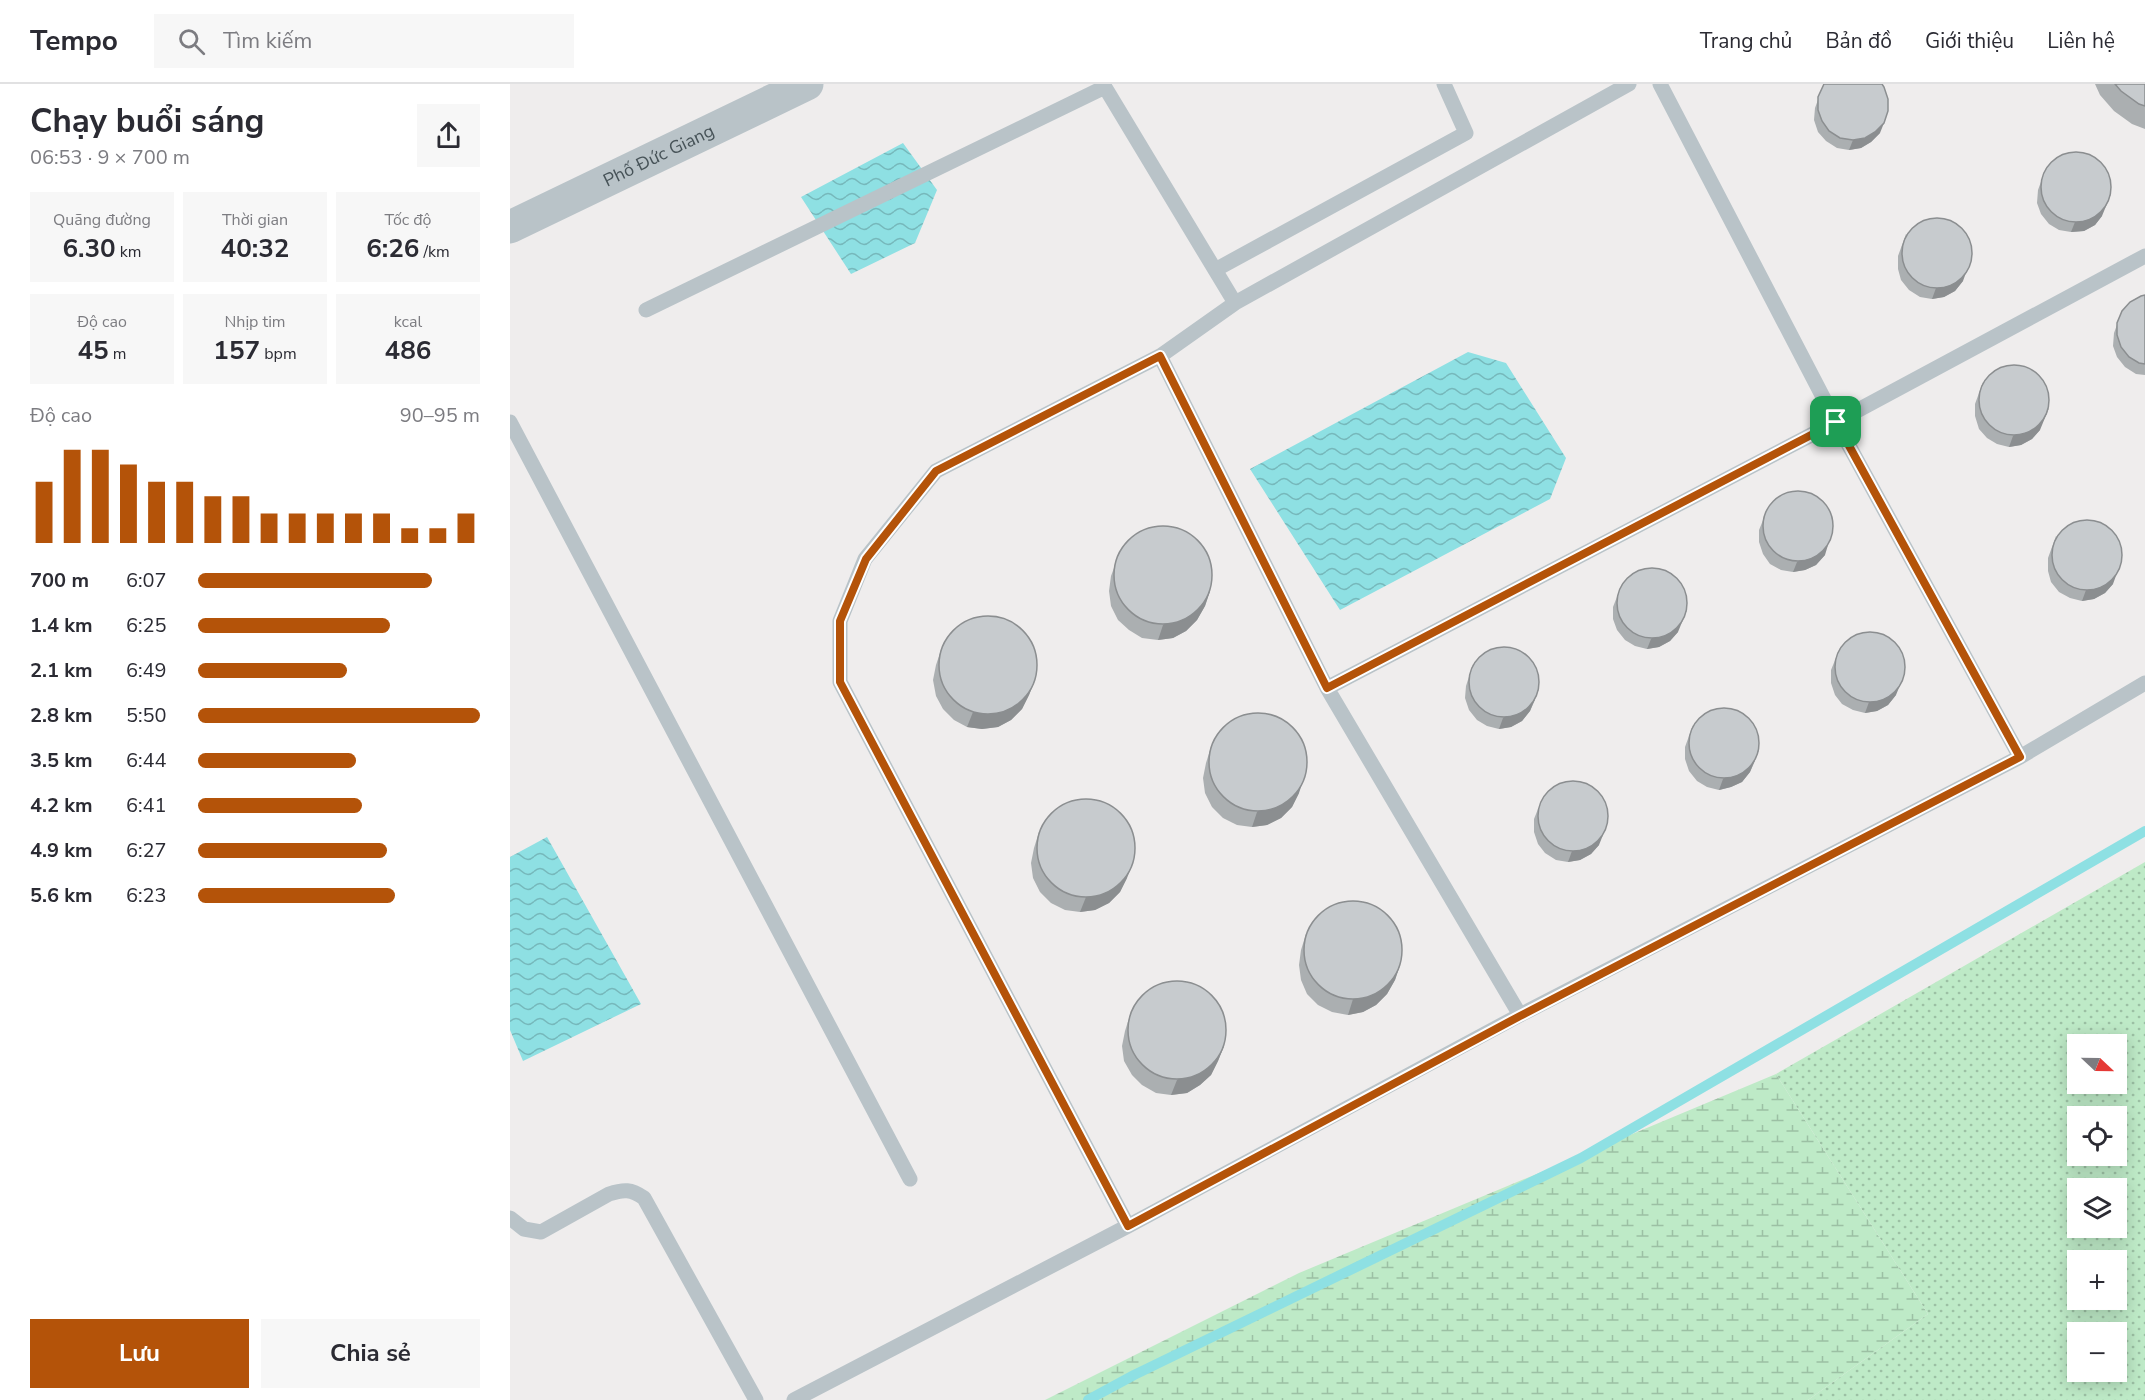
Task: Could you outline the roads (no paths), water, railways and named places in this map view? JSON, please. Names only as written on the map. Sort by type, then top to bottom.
[{"type":"street","name":"Phố Đức Giang","points":[[510,227],[807,84]]},
{"type":"lane","points":[[1215,270],[1466,133],[1444,84]]},
{"type":"lane","points":[[1128,1226],[840,682],[840,621],[866,559],[936,471],[1160,356],[1235,303],[1629,84]]},
{"type":"lane","points":[[1660,84],[1836,422],[2020,757]]},
{"type":"lane","points":[[646,310],[1104,86],[1235,303]]},
{"type":"lane","points":[[1327,688],[1836,422],[2145,256]]},
{"type":"lane","points":[[1160,356],[1327,688],[1520,1016]]},
{"type":"lane","points":[[510,422],[910,1179]]},
{"type":"lane","points":[[794,1400],[1128,1226],[1520,1016],[2020,757],[2145,683]]},
{"type":"lane","points":[[510,1218],[524,1229],[541,1232],[609,1194],[621,1190],[633,1190],[644,1198],[756,1400]]},
{"type":"water","points":[[903,143],[937,190],[915,243],[851,274],[801,197]]},
{"type":"water","points":[[1468,352],[1506,363],[1566,458],[1550,499],[1340,610],[1250,469]]},
{"type":"water","points":[[547,837],[641,1004],[523,1061],[510,1030],[510,857]]},
{"type":"waterway","points":[[1088,1400],[1134,1375],[1581,1158],[2145,831]]}]
